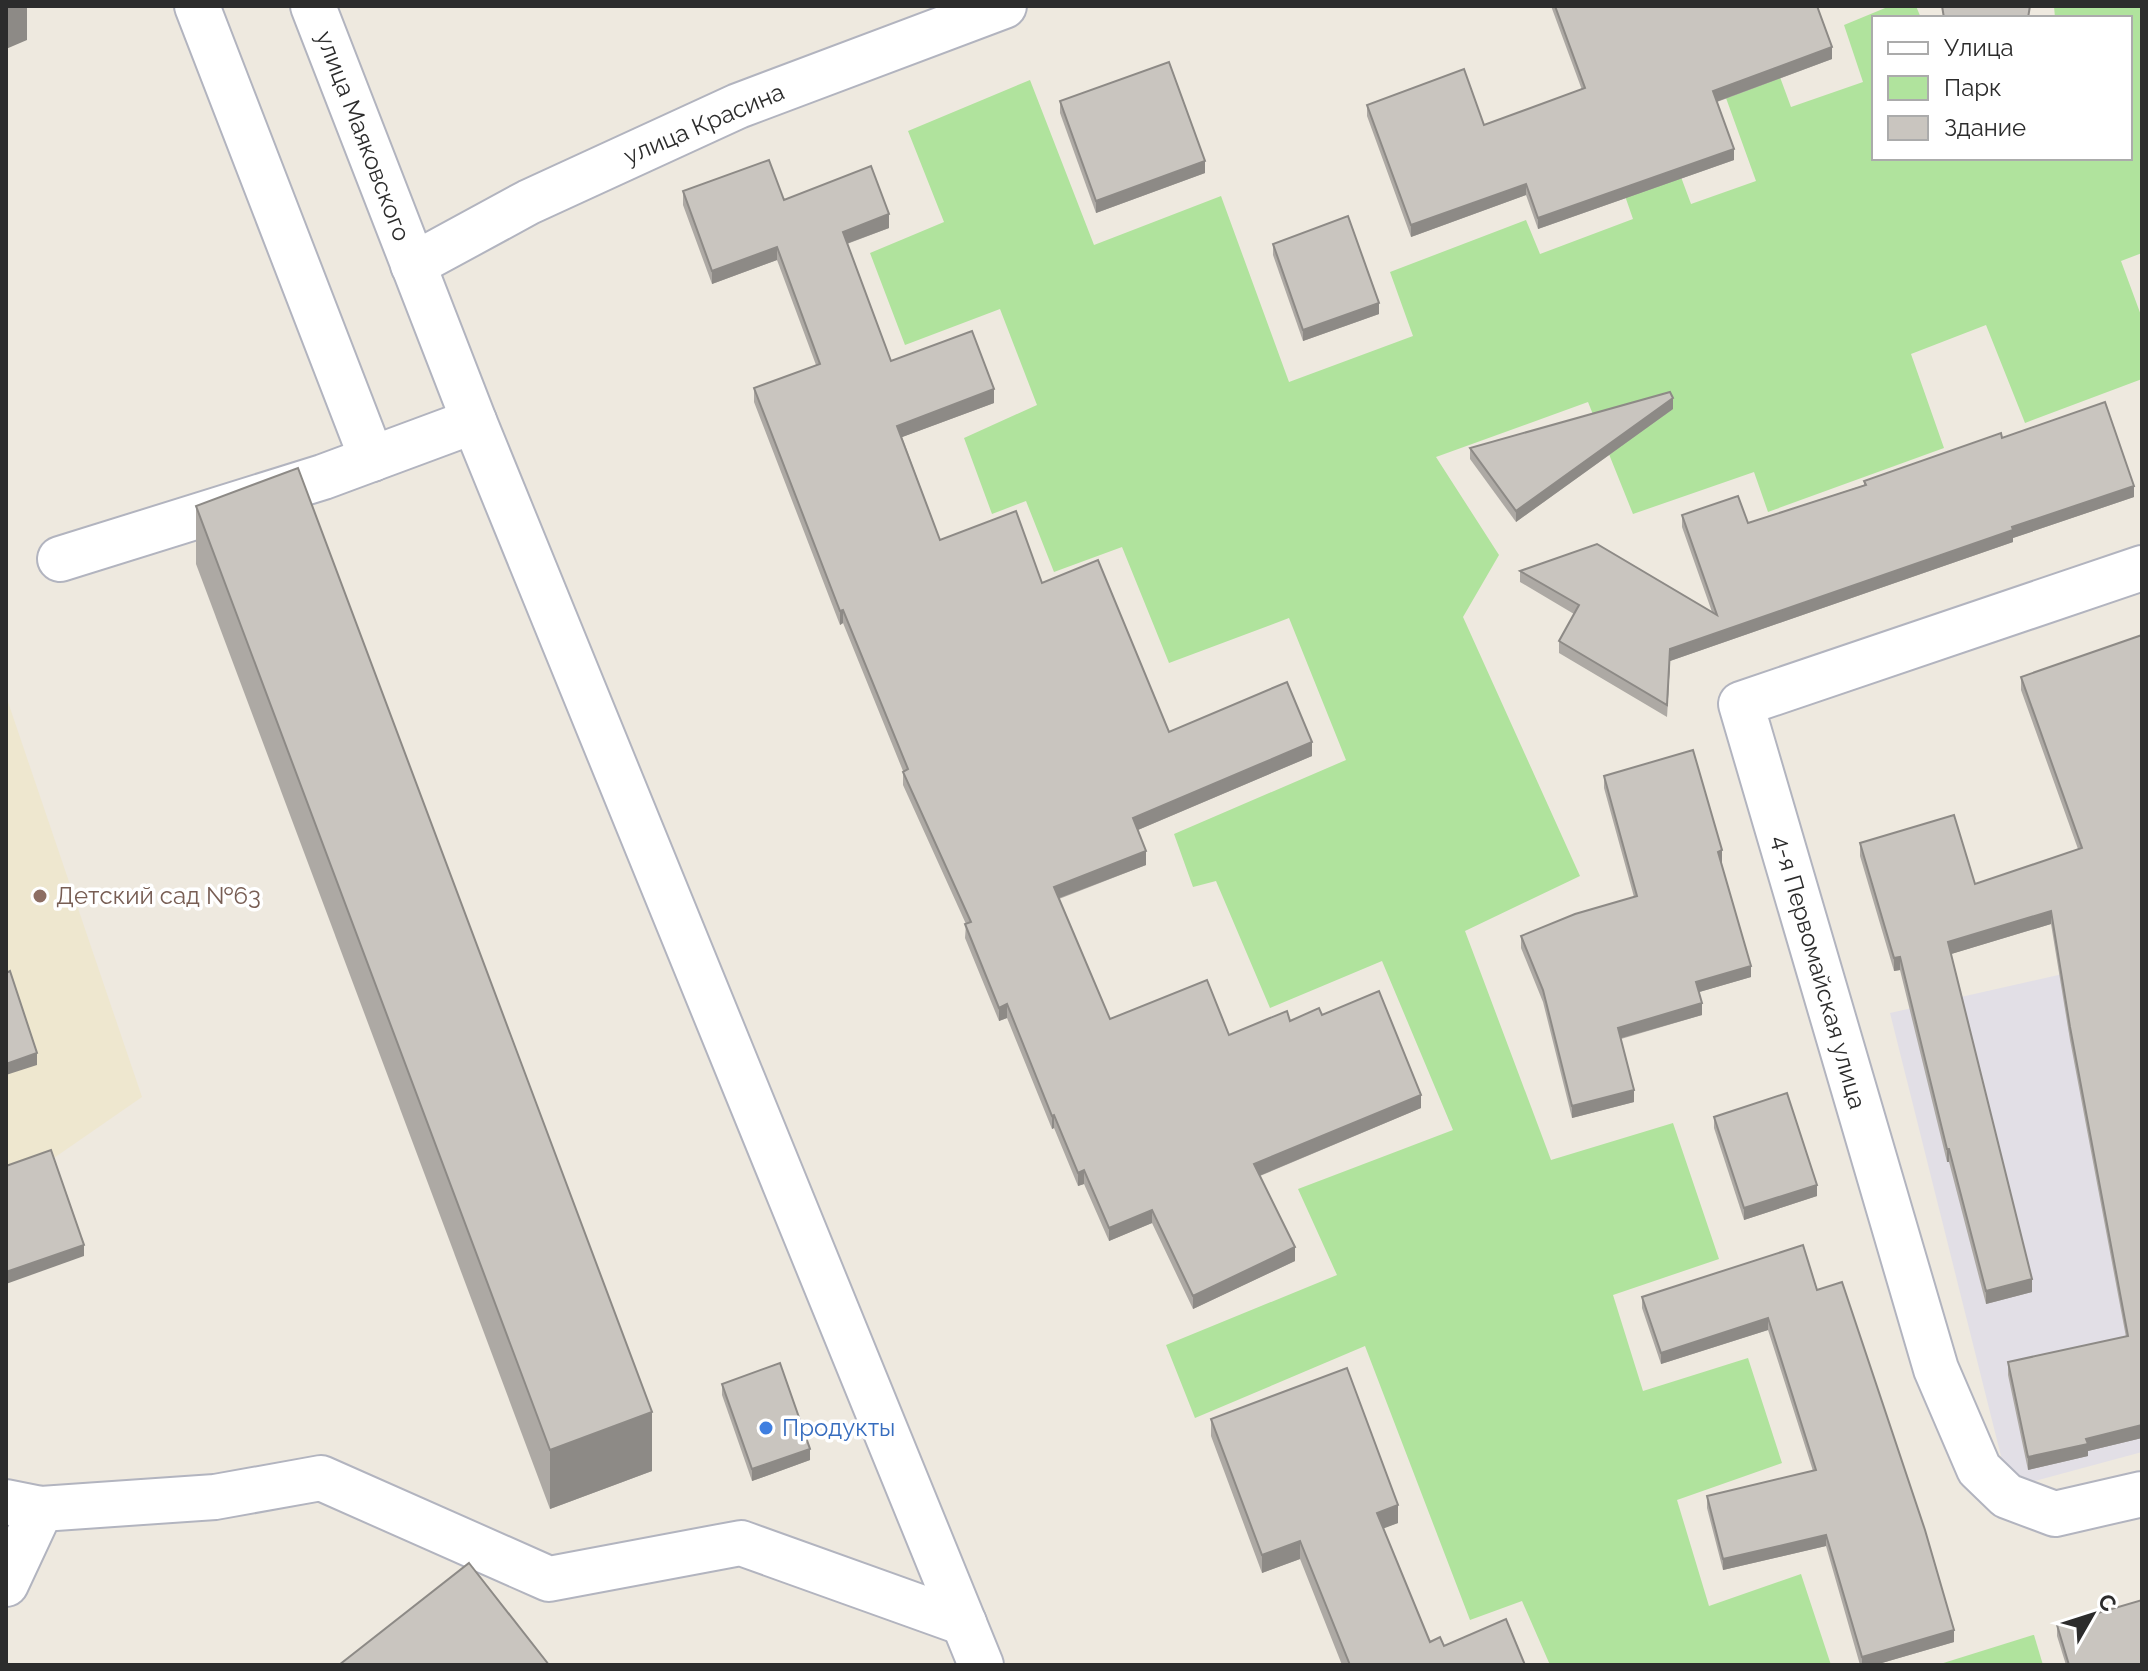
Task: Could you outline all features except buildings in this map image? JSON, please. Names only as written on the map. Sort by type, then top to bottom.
[{"type":"street","points":[[197,6],[372,459]]},
{"type":"street","name":"улица Маяковского","points":[[313,6],[474,421],[981,1665]]},
{"type":"street","name":"улица Красина","points":[[413,265],[529,202],[738,106],[1004,6]]},
{"type":"street","points":[[60,559],[323,477],[474,421]]},
{"type":"street","name":"4-я Первомайская улица","points":[[2142,568],[1741,704],[1936,1369],[1979,1469],[2007,1496],[2055,1514],[2142,1494]]},
{"type":"street","points":[[6,1584],[23,1506],[215,1497],[321,1478],[549,1579],[741,1543],[964,1623]]},
{"type":"shaded area","name":"Детский сад №63","points":[[6,696],[142,1097],[51,1160],[6,1175]]},
{"type":"shaded area","points":[[2142,956],[2142,1452],[2009,1488],[1890,1013]]},
{"type":"green space","points":[[1890,6],[1916,6],[1920,16],[1872,16],[1872,160],[2132,160],[2132,16],[2055,16],[2054,6],[2142,6],[2142,253],[2121,261],[2142,318],[2142,379],[2025,423],[1986,325],[1911,354],[1944,448],[1768,512],[1754,472],[1633,514],[1588,402],[1436,457],[1499,555],[1463,617],[1580,876],[1465,931],[1551,1160],[1673,1123],[1719,1259],[1613,1295],[1643,1391],[1748,1358],[1782,1463],[1677,1500],[1709,1606],[1801,1574],[1831,1665],[1550,1665],[1522,1601],[1470,1620],[1365,1346],[1195,1418],[1166,1345],[1337,1275],[1298,1189],[1453,1130],[1382,961],[1270,1008],[1216,881],[1193,887],[1174,834],[1346,760],[1289,618],[1169,663],[1122,547],[1054,572],[1026,501],[992,514],[964,438],[1037,405],[1000,309],[905,345],[870,253],[944,222],[908,131],[1030,80],[1094,245],[1221,196],[1289,382],[1413,336],[1390,272],[1526,220],[1540,254],[1633,219],[1588,89],[1641,69],[1691,204],[1756,181],[1709,51],[1763,31],[1791,107],[1863,82],[1844,25]]},
{"type":"green space","points":[[2033,1635],[2043,1665],[1937,1665]]},
{"type":"place","name":"Детский сад №63","points":[[40,896]]},
{"type":"place","name":"Продукты","points":[[766,1428]]}]
